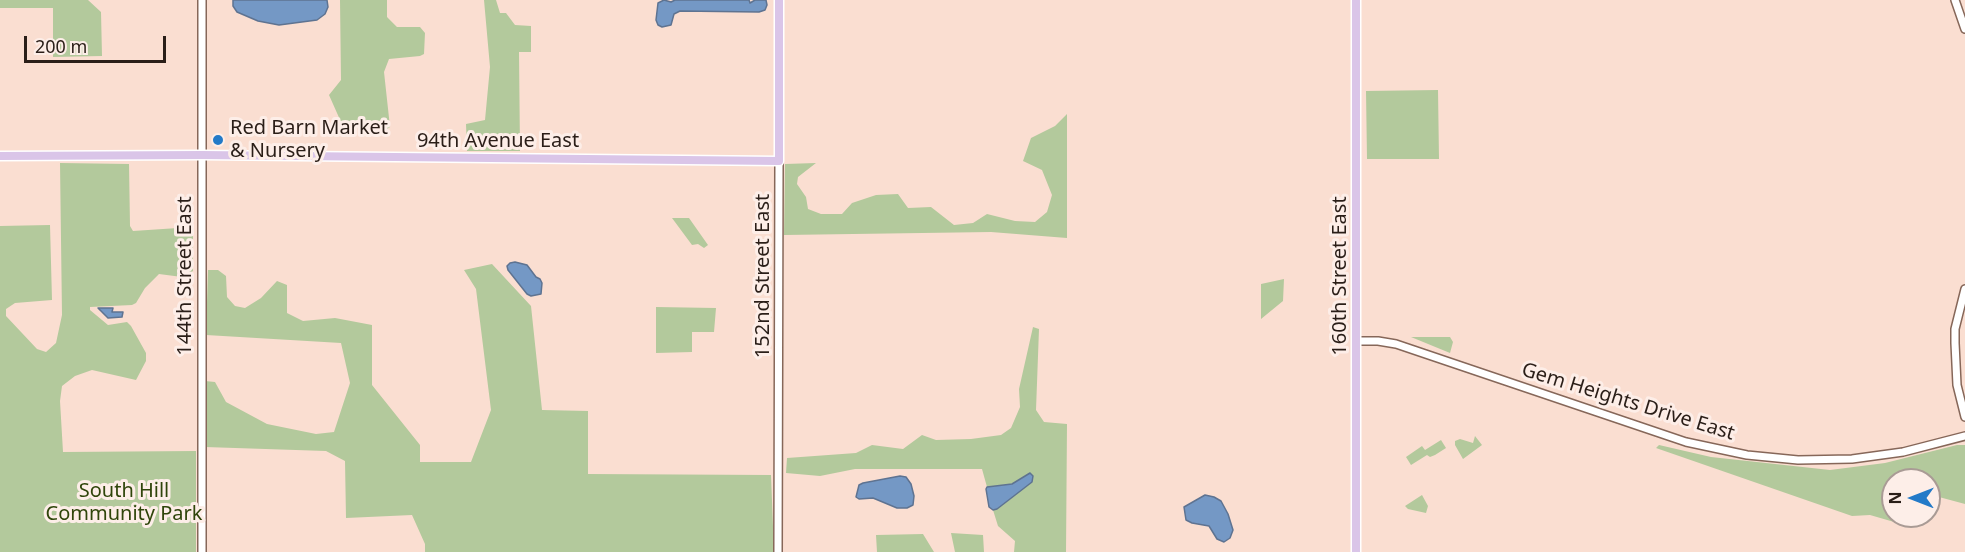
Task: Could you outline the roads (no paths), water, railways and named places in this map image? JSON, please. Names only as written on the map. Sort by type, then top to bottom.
[{"type":"main road","name":"152nd Street East","points":[[779,0],[779,161]]},
{"type":"main road","name":"160th Street East","points":[[1356,0],[1356,552]]},
{"type":"main road","name":"94th Avenue East","points":[[0,156],[202,155],[779,161]]},
{"type":"street","name":"144th Street East","points":[[202,0],[202,552]]},
{"type":"street","points":[[1954,0],[1965,29]]},
{"type":"street","name":"152nd Street East","points":[[778,552],[779,161]]},
{"type":"street","points":[[1965,289],[1955,329],[1955,357],[1957,385],[1965,417]]},
{"type":"street","name":"Gem Heights Drive East","points":[[1356,341],[1396,344],[1686,442],[1747,455],[1798,460],[1852,459],[1903,452],[1965,436]]},
{"type":"water","points":[[233,0],[327,0],[328,7],[325,14],[317,20],[279,25],[258,21],[237,12],[233,6]]},
{"type":"water","points":[[664,0],[671,2],[675,0],[749,0],[750,3],[755,0],[766,0],[767,5],[765,10],[759,12],[680,11],[674,14],[671,25],[662,27],[656,20],[658,3]]},
{"type":"water","points":[[515,262],[527,265],[540,279],[541,294],[531,296],[527,294],[508,270],[507,266]]},
{"type":"water","points":[[98,308],[113,308],[112,312],[123,312],[122,317],[108,318]]},
{"type":"water","points":[[1030,473],[1033,476],[1032,482],[997,509],[993,510],[989,507],[987,487],[1012,484]]},
{"type":"water","points":[[900,476],[906,477],[911,484],[914,496],[913,505],[907,508],[897,508],[873,498],[859,499],[856,497],[859,485],[863,483]]},
{"type":"water","points":[[1205,495],[1221,501],[1228,514],[1233,530],[1230,538],[1224,542],[1217,539],[1209,526],[1186,520],[1184,507]]},
{"type":"place","name":"Red Barn Market & Nursery","points":[[218,140]]},
{"type":"park label","name":"South Hill Community Park","points":[[124,502]]}]
